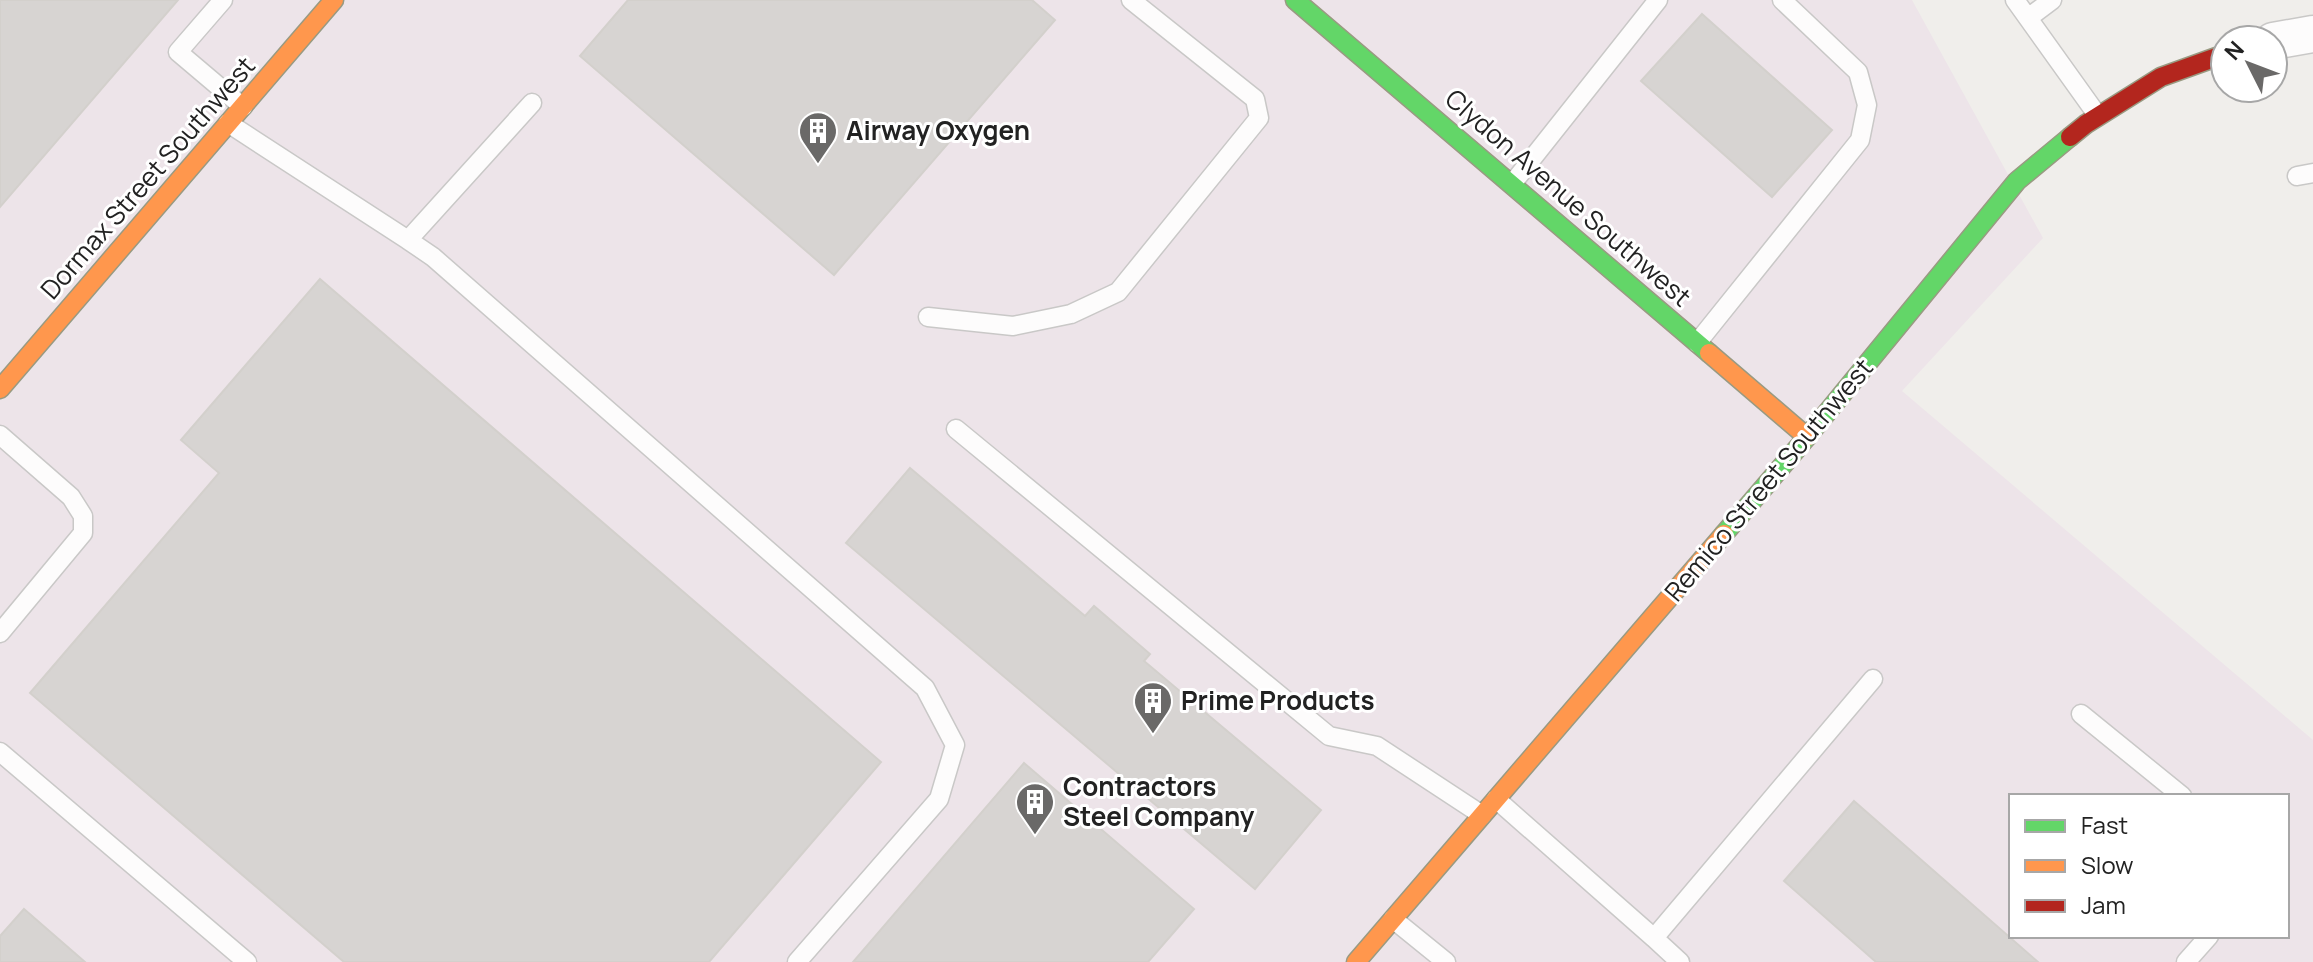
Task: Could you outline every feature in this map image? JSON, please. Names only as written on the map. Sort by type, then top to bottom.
[{"type":"street","name":"Dormax Street Southwest","points":[[0,389],[334,0]]},
{"type":"street","name":"Clydon Avenue Southwest","points":[[1295,0],[1325,16],[1512,184],[1807,437]]},
{"type":"street","points":[[2289,38],[2313,34]]},
{"type":"street","name":"Remico Street Southwest","points":[[1356,962],[1807,437],[2017,181],[2098,116],[2161,77],[2209,60]]},
{"type":"lane","points":[[223,0],[178,52],[243,107]]},
{"type":"lane","points":[[928,317],[1013,326],[1071,314],[1118,292],[1259,118],[1255,99],[1131,0]]},
{"type":"lane","points":[[1512,184],[1658,0]]},
{"type":"lane","points":[[1697,343],[1860,140],[1867,105],[1858,72],[1782,0]]},
{"type":"lane","points":[[2015,0],[2098,116]]},
{"type":"lane","points":[[2028,18],[2052,0]]},
{"type":"lane","points":[[408,240],[532,103]]},
{"type":"lane","points":[[228,123],[433,257],[925,688],[955,745],[939,799],[797,962]]},
{"type":"lane","points":[[956,429],[1329,736],[1377,746],[1482,815]]},
{"type":"lane","points":[[0,435],[71,497],[83,516],[83,533],[0,633]]},
{"type":"lane","points":[[1654,938],[1873,679]]},
{"type":"lane","points":[[2081,714],[2180,794]]},
{"type":"lane","points":[[0,752],[247,962]]},
{"type":"lane","points":[[1496,799],[1680,962]]},
{"type":"lane","points":[[1393,919],[1446,962]]},
{"type":"lane","points":[[2186,962],[2207,938]]},
{"type":"shaded area","points":[[0,0],[1912,0],[2043,238],[1902,391],[2313,740],[2313,962],[0,962]]},
{"type":"building","points":[[0,0],[178,0],[0,207]]},
{"type":"building","name":"Airway Oxygen","points":[[628,0],[1032,0],[1055,20],[834,275],[580,56]]},
{"type":"building","points":[[1702,14],[1832,130],[1772,197],[1641,81]]},
{"type":"building","points":[[320,279],[881,762],[709,962],[344,962],[30,693],[219,473],[181,440]]},
{"type":"building","name":"Prime Products","points":[[910,468],[1085,616],[1094,606],[1150,654],[1144,661],[1321,810],[1255,889],[846,543]]},
{"type":"building","name":"Contractors Steel Company","points":[[1024,763],[1194,909],[1148,962],[853,962]]},
{"type":"building","points":[[1854,801],[2038,962],[1876,962],[1784,881]]},
{"type":"building","points":[[24,909],[85,962],[0,962],[0,936]]},
{"type":"traffic: fast","points":[[1295,0],[1709,353]]},
{"type":"traffic: fast","points":[[1724,534],[2017,181],[2070,137]]},
{"type":"traffic: slow","points":[[0,389],[334,0]]},
{"type":"traffic: slow","points":[[1709,353],[1807,437]]},
{"type":"traffic: slow","points":[[1356,962],[1724,534]]},
{"type":"traffic: jam","points":[[2070,137],[2161,77],[2209,60]]},
{"type":"place","name":"Airway Oxygen","points":[[818,165]]},
{"type":"place","name":"Prime Products","points":[[1153,735]]},
{"type":"place","name":"Contractors Steel Company","points":[[1035,836]]}]
